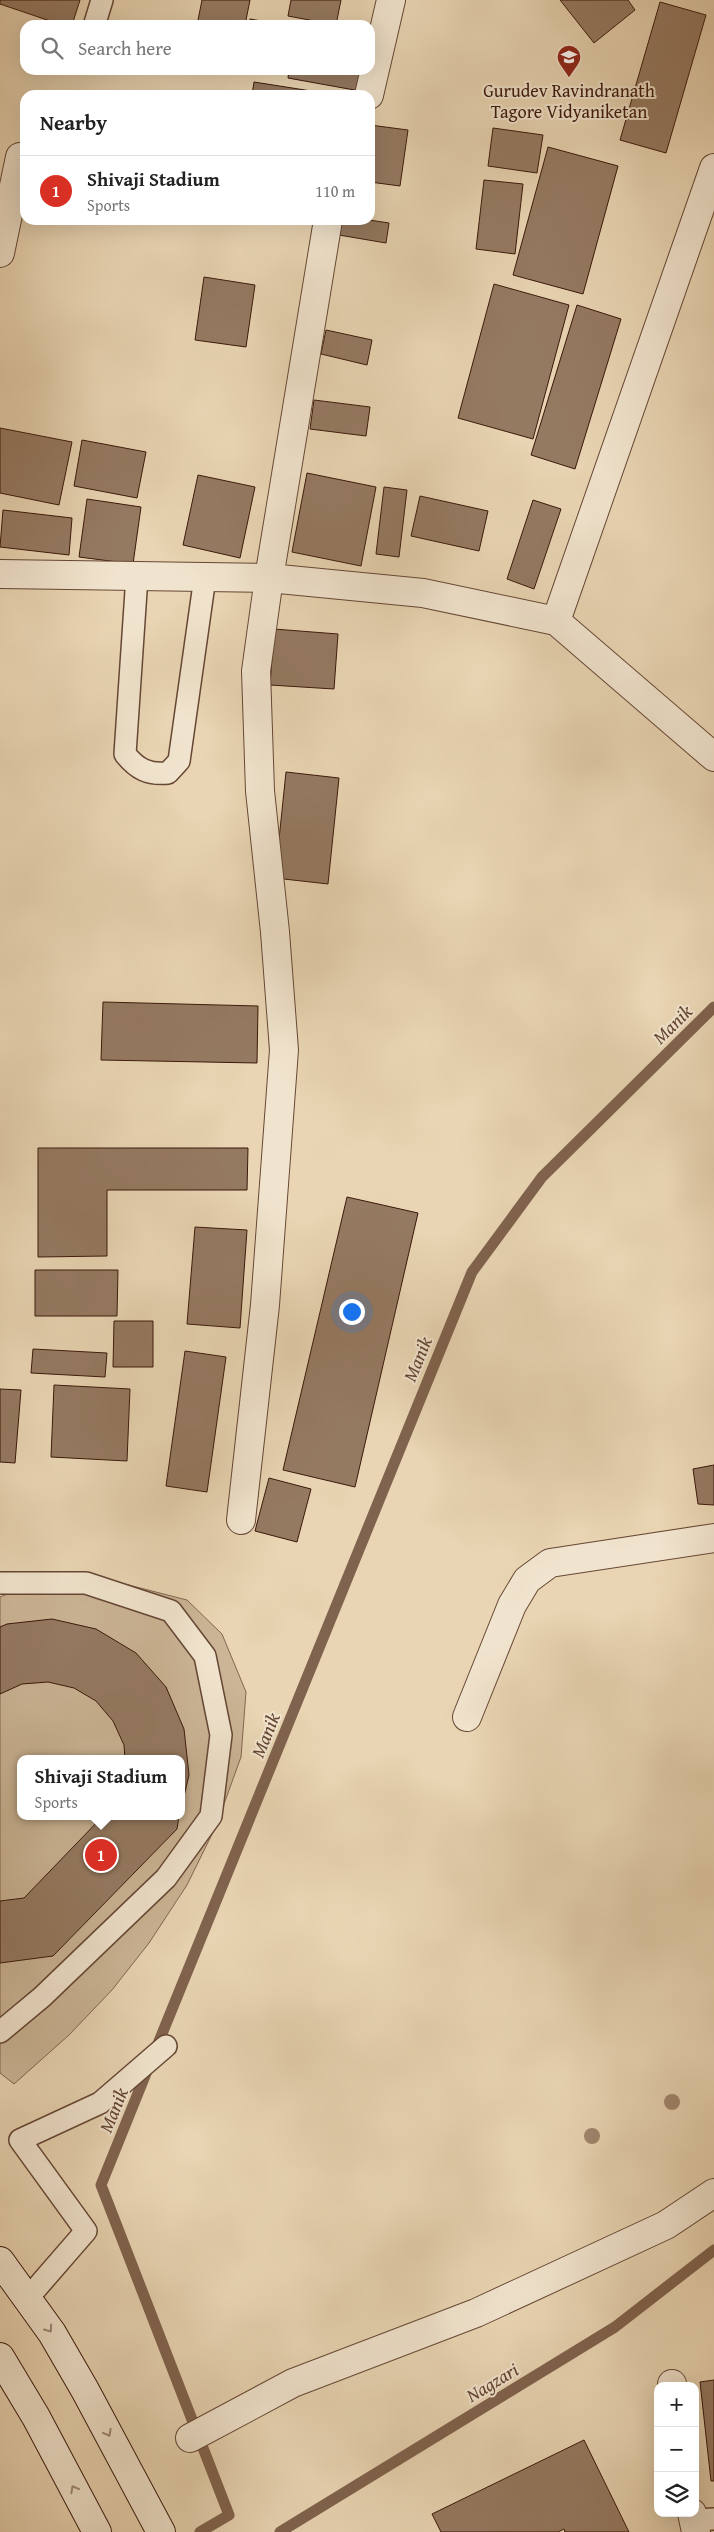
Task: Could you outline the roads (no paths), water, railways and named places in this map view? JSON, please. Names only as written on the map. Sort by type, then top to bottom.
[{"type":"street","points":[[375,69],[391,0]]},
{"type":"street","points":[[370,90],[374,75]]},
{"type":"street","points":[[0,253],[20,157]]},
{"type":"street","points":[[556,621],[714,168]]},
{"type":"street","points":[[241,1520],[265,1306],[284,1050],[275,932],[260,791],[256,671],[269,578],[327,225]]},
{"type":"street","points":[[0,574],[269,578],[423,593],[556,621],[714,757]]},
{"type":"street","points":[[467,1717],[512,1605],[526,1580],[550,1563],[714,1538]]},
{"type":"street","points":[[190,2438],[293,2383],[476,2314],[666,2225],[714,2193]]},
{"type":"street","points":[[0,2261],[52,2333],[85,2390],[161,2532]]},
{"type":"street","points":[[0,2357],[36,2417],[97,2532]]},
{"type":"lane","points":[[96,20],[102,0]]},
{"type":"lane","points":[[136,576],[124,754],[135,766],[153,774],[168,774],[179,761],[205,577]]},
{"type":"lane","points":[[0,1583],[86,1583],[171,1611],[206,1656],[221,1735],[211,1816],[166,1878],[42,1997],[0,2032]]},
{"type":"lane","points":[[27,2299],[86,2231],[20,2140],[100,2103],[166,2046]]},
{"type":"waterway","name":"Manik","points":[[155,2051],[472,1272],[542,1177],[714,1007]]},
{"type":"waterway","name":"Manik","points":[[149,2066],[101,2185],[229,2515],[200,2532]]},
{"type":"waterway","name":"Nagzari","points":[[280,2532],[615,2327],[714,2250]]},
{"type":"place","name":"Gurudev Ravindranath Tagore Vidyaniketan","points":[[569,78]]},
{"type":"place","name":"Shivaji Stadium","points":[[101,1855]]}]
